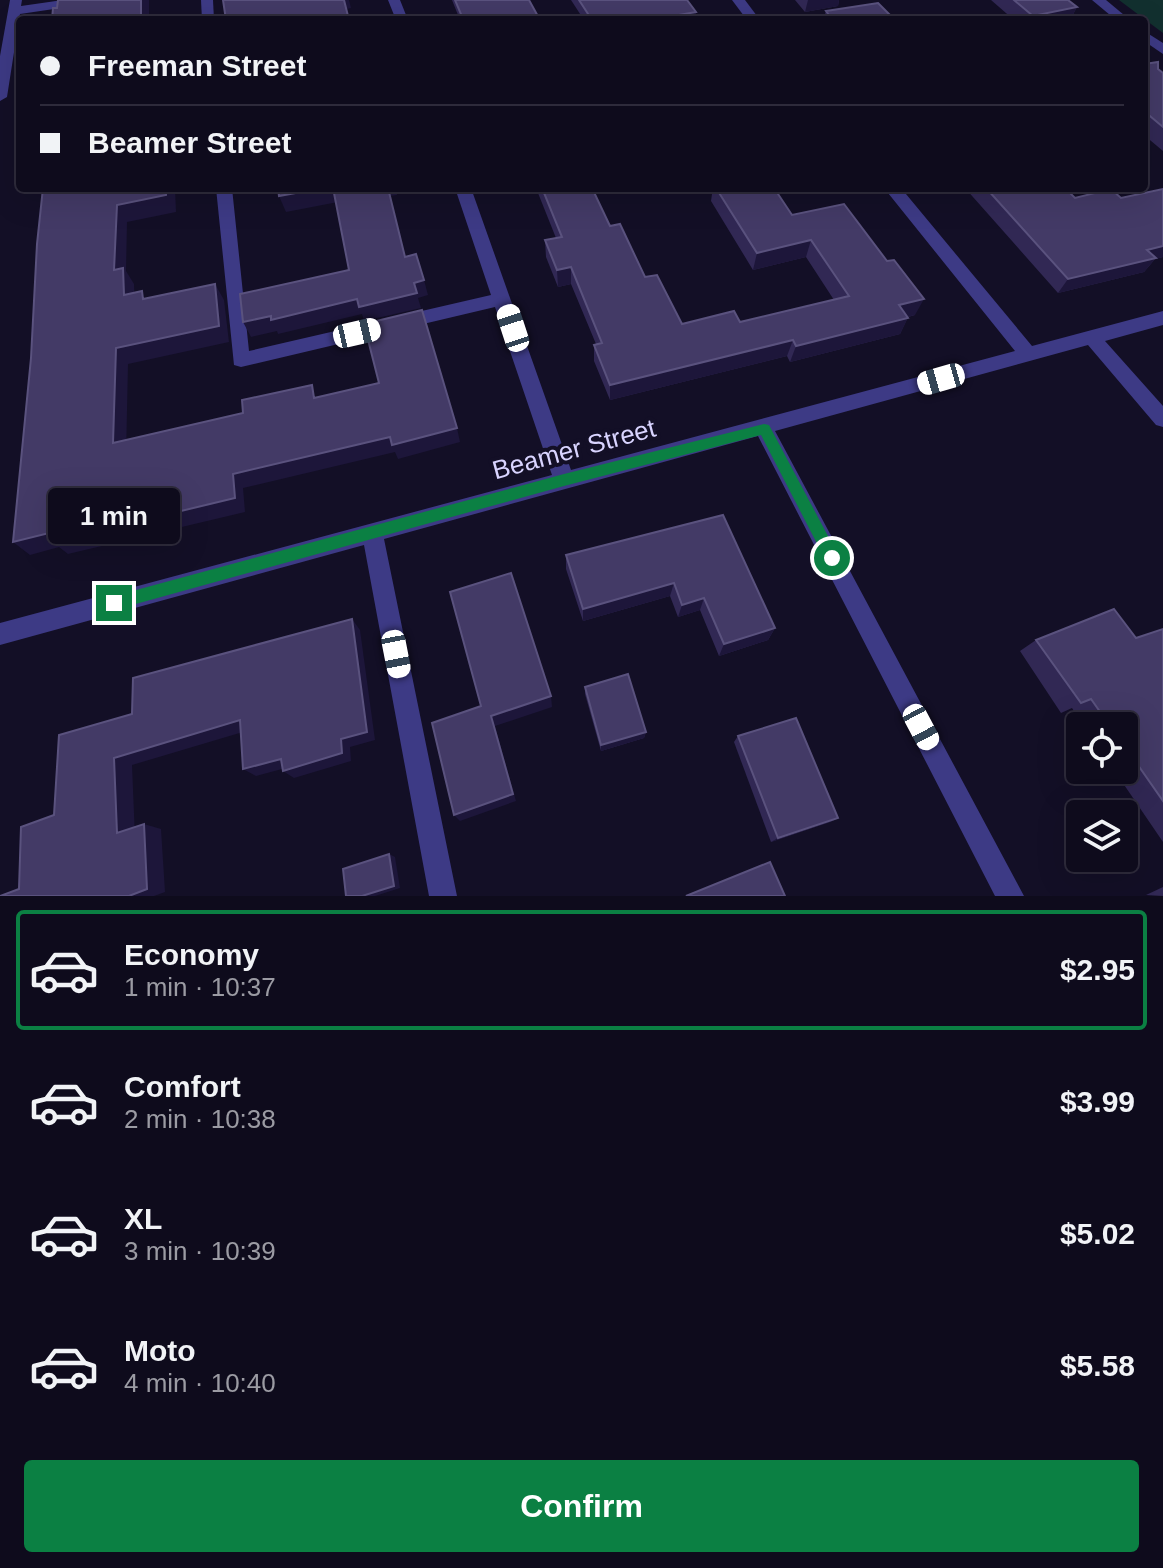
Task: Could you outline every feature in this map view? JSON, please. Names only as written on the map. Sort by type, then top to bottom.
[{"type":"street","points":[[0,97],[15,6],[88,0]]},
{"type":"street","points":[[738,0],[751,16]]},
{"type":"street","points":[[1098,0],[1119,16]]},
{"type":"street","points":[[224,192],[241,360],[503,299]]},
{"type":"street","points":[[464,192],[564,480]]},
{"type":"street","points":[[895,192],[1029,355]]},
{"type":"street","name":"Beamer Street","points":[[0,634],[564,480],[764,429],[1163,318]]},
{"type":"street","points":[[1092,338],[1163,419]]},
{"type":"street","points":[[764,429],[1010,896]]},
{"type":"street","points":[[372,533],[443,896]]},
{"type":"green space","points":[[1119,0],[1163,0],[1163,33],[1148,22],[1148,16],[1140,16]]},
{"type":"building","points":[[58,0],[141,0],[141,16],[52,16],[53,8],[57,8]]},
{"type":"building","points":[[223,0],[344,0],[348,16],[225,16]]},
{"type":"building","points":[[455,0],[529,0],[538,16],[462,16]]},
{"type":"building","points":[[579,0],[687,0],[696,12],[673,16],[589,16]]},
{"type":"building","points":[[1014,0],[1068,0],[1077,7],[1033,16]]},
{"type":"building","points":[[878,3],[891,16],[830,16],[826,11]]},
{"type":"building","points":[[1158,62],[1158,69],[1163,73],[1163,127],[1148,114],[1148,63]]},
{"type":"building","points":[[1163,189],[1163,246],[1147,250],[1156,258],[1068,279],[990,192],[1069,192],[1075,198],[1114,192],[1121,198]]},
{"type":"building","points":[[43,192],[166,192],[166,195],[117,205],[114,270],[123,268],[124,295],[142,291],[143,299],[215,284],[219,326],[116,348],[113,443],[243,413],[242,400],[312,385],[314,398],[379,383],[364,324],[422,310],[457,428],[392,445],[390,437],[233,474],[235,498],[52,542],[53,532],[13,542],[31,358]]},
{"type":"building","points":[[278,192],[301,192],[279,196]]},
{"type":"building","points":[[334,192],[389,192],[405,257],[416,254],[424,280],[414,283],[417,293],[359,307],[357,299],[271,320],[271,316],[243,322],[240,294],[349,270]]},
{"type":"building","points":[[544,192],[594,192],[610,226],[620,224],[645,277],[657,275],[682,324],[734,311],[740,322],[849,296],[811,240],[757,253],[719,192],[777,192],[792,215],[844,204],[887,261],[894,260],[924,299],[899,305],[908,318],[796,346],[793,340],[610,385],[594,345],[602,343],[571,267],[557,270],[545,240],[562,237]]},
{"type":"building","points":[[723,515],[775,628],[724,644],[704,598],[682,605],[674,583],[583,609],[566,555]]},
{"type":"building","points":[[511,573],[551,696],[491,716],[513,794],[454,815],[432,723],[481,706],[450,592]]},
{"type":"building","points":[[1114,609],[1136,638],[1163,629],[1163,801],[1138,765],[1138,712],[1100,712],[1091,699],[1081,703],[1036,640]]},
{"type":"building","points":[[352,619],[367,732],[341,739],[342,753],[283,771],[281,759],[243,769],[240,720],[114,758],[117,833],[144,824],[147,889],[129,896],[0,896],[19,889],[21,827],[54,815],[59,735],[132,714],[133,678]]},
{"type":"building","points":[[628,674],[646,732],[601,745],[585,687]]},
{"type":"building","points":[[796,718],[838,818],[778,838],[738,736]]},
{"type":"building","points":[[389,854],[394,886],[362,896],[346,896],[343,869]]},
{"type":"building","points":[[770,862],[785,896],[686,896]]},
{"type":"route","points":[[114,603],[564,480],[764,429],[832,558]]}]
